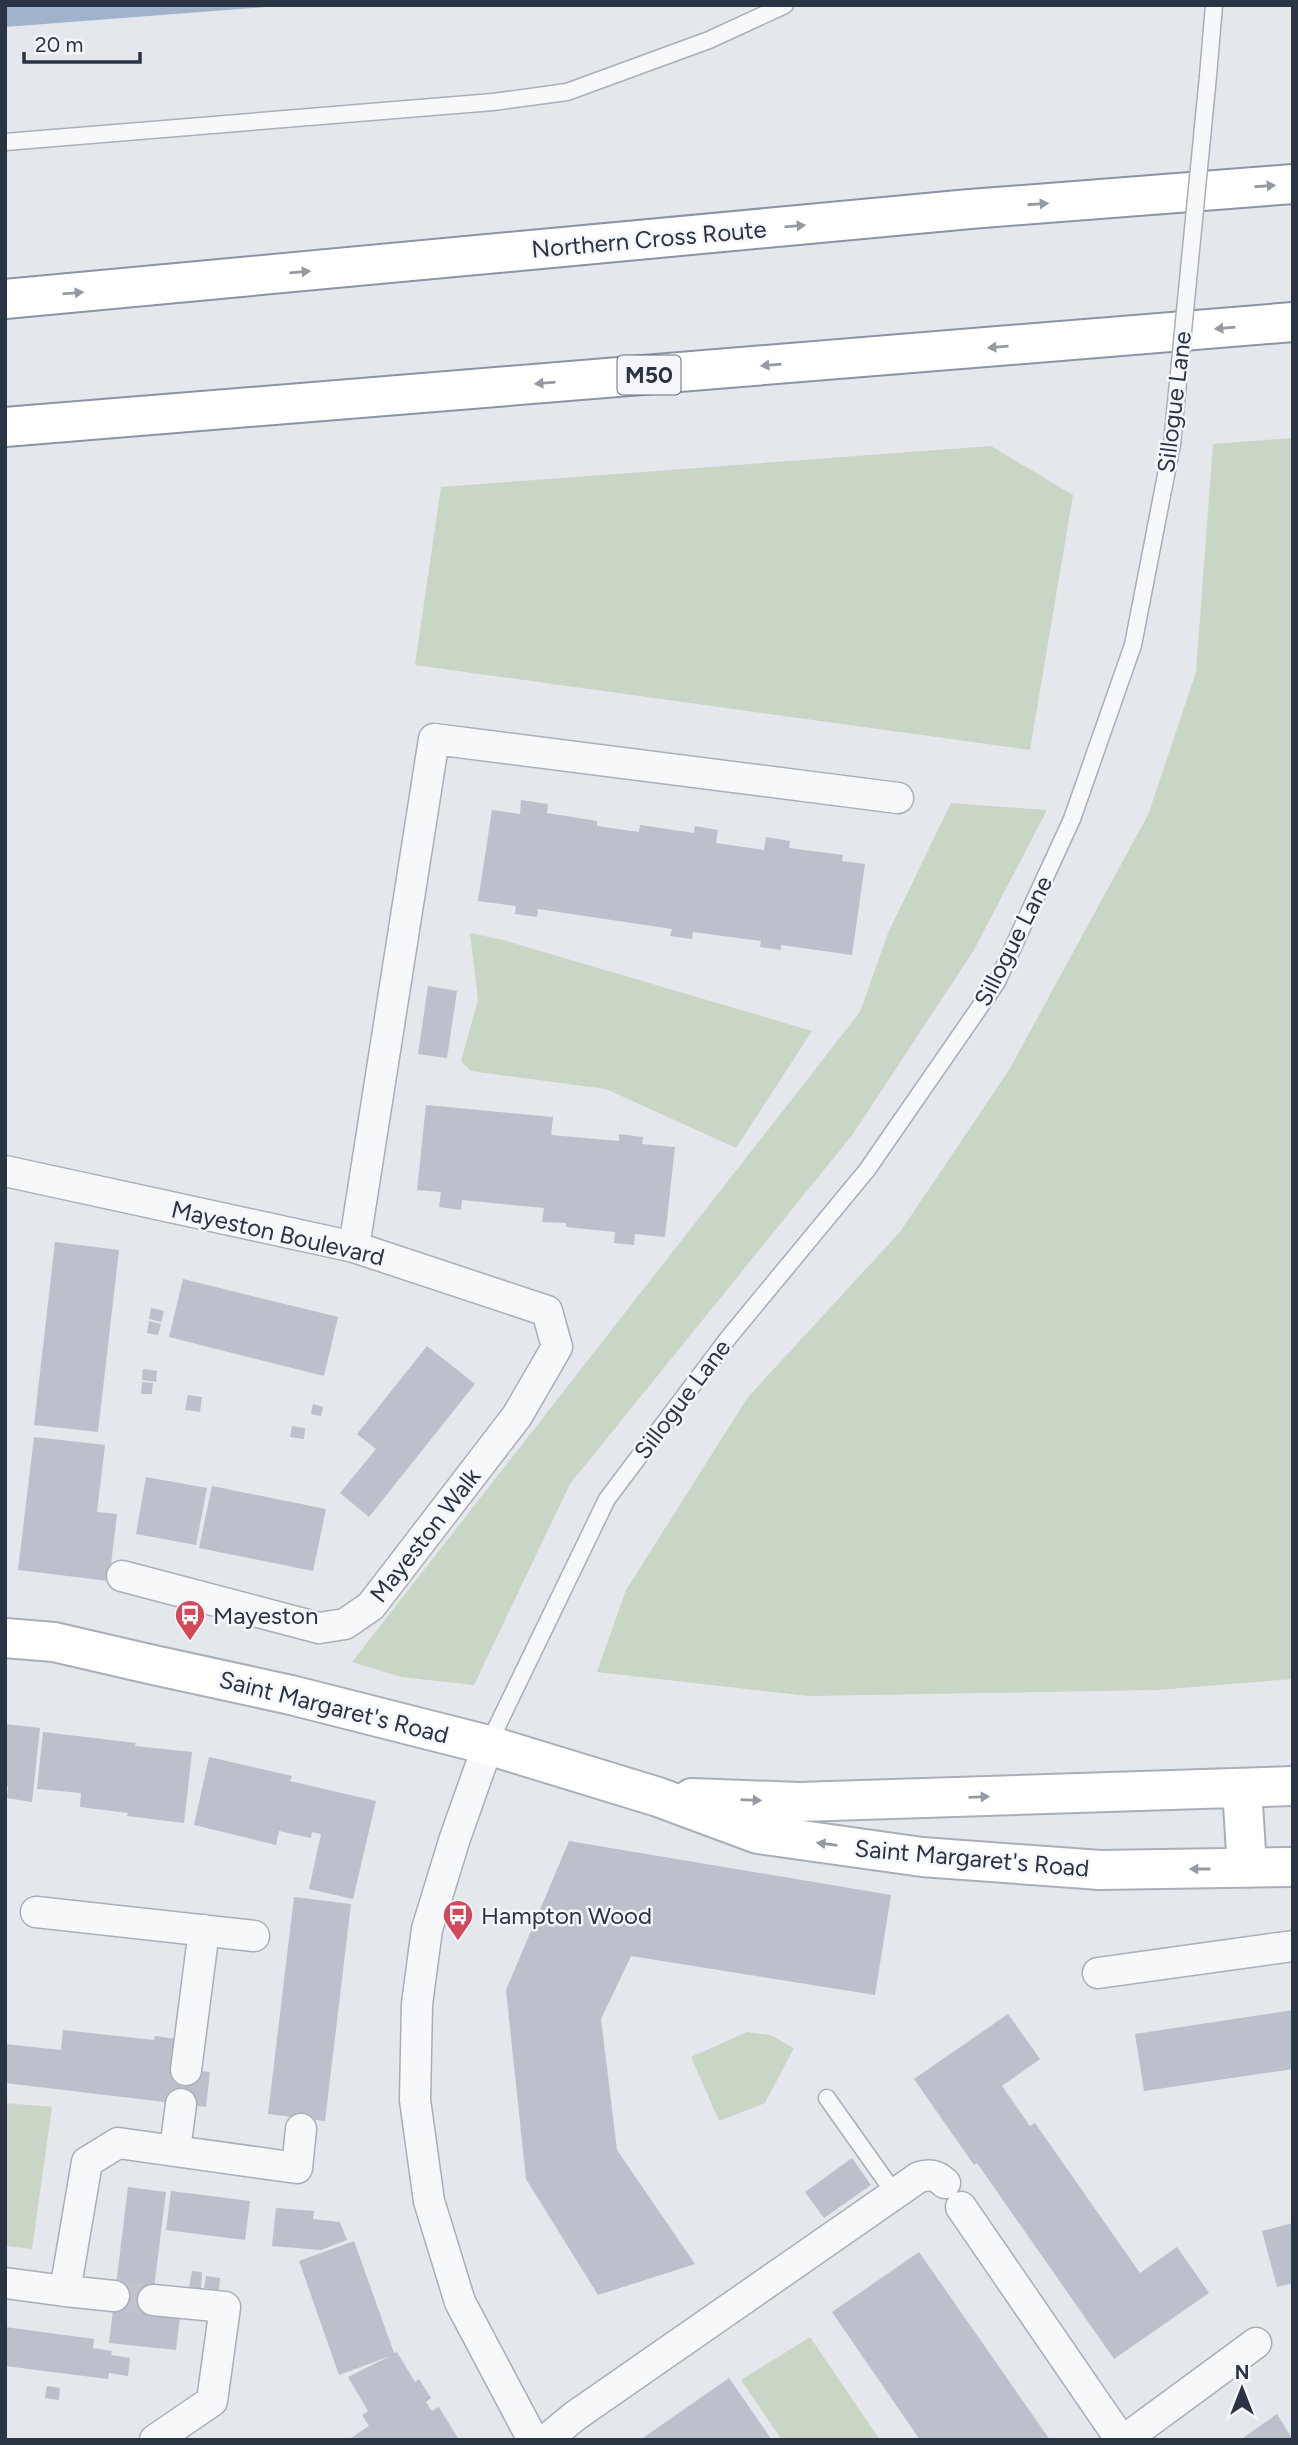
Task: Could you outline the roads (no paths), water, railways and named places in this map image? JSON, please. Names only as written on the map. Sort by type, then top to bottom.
[{"type":"main road","name":"Northern Cross Route","points":[[5,299],[970,209],[1293,184]]},
{"type":"main road","name":"M50","points":[[5,427],[1293,322]]},
{"type":"main road","name":"Saint Margaret's Road","points":[[5,1638],[54,1642],[291,1695],[488,1745],[659,1797],[758,1834],[922,1857],[1100,1870],[1293,1867]]},
{"type":"main road","name":"Saint Margaret's Road","points":[[659,1797],[799,1802],[1293,1786]]},
{"type":"main road","points":[[1242,1788],[1247,1868]]},
{"type":"street","points":[[354,1247],[433,739],[898,798]]},
{"type":"street","name":"Mayeston Boulevard","points":[[5,1171],[354,1247],[547,1311]]},
{"type":"street","name":"Mayeston Walk","points":[[122,1576],[319,1628],[345,1624],[371,1606],[517,1416],[557,1348],[547,1311]]},
{"type":"street","points":[[488,1745],[455,1838],[427,1930],[417,2004],[415,2100],[429,2201],[460,2302],[533,2440]]},
{"type":"street","points":[[36,1912],[254,1936]]},
{"type":"street","points":[[186,2070],[204,1930]]},
{"type":"street","points":[[1098,1973],[1293,1947]]},
{"type":"street","points":[[175,2150],[181,2104]]},
{"type":"street","points":[[65,2291],[86,2162],[118,2143],[297,2168],[301,2129]]},
{"type":"street","points":[[546,2440],[575,2416],[895,2194],[919,2178],[929,2175],[938,2177],[953,2195],[1122,2440],[1256,2343]]},
{"type":"street","points":[[5,2283],[114,2296]]},
{"type":"street","points":[[153,2300],[225,2307],[212,2401],[155,2440]]},
{"type":"lane","points":[[5,142],[493,102],[567,92],[709,40],[785,5]]},
{"type":"lane","name":"Sillogue Lane","points":[[488,1745],[607,1499],[729,1336],[867,1170],[998,982],[1072,819],[1133,645],[1172,444],[1214,5]]},
{"type":"lane","points":[[827,2098],[895,2194]]},
{"type":"water","points":[[5,5],[293,5],[5,27]]},
{"type":"tunnel","points":[[114,2296],[153,2300]]},
{"type":"place","name":"Mayeston","points":[[190,1642]]},
{"type":"place","name":"Hampton Wood","points":[[458,1942]]}]
